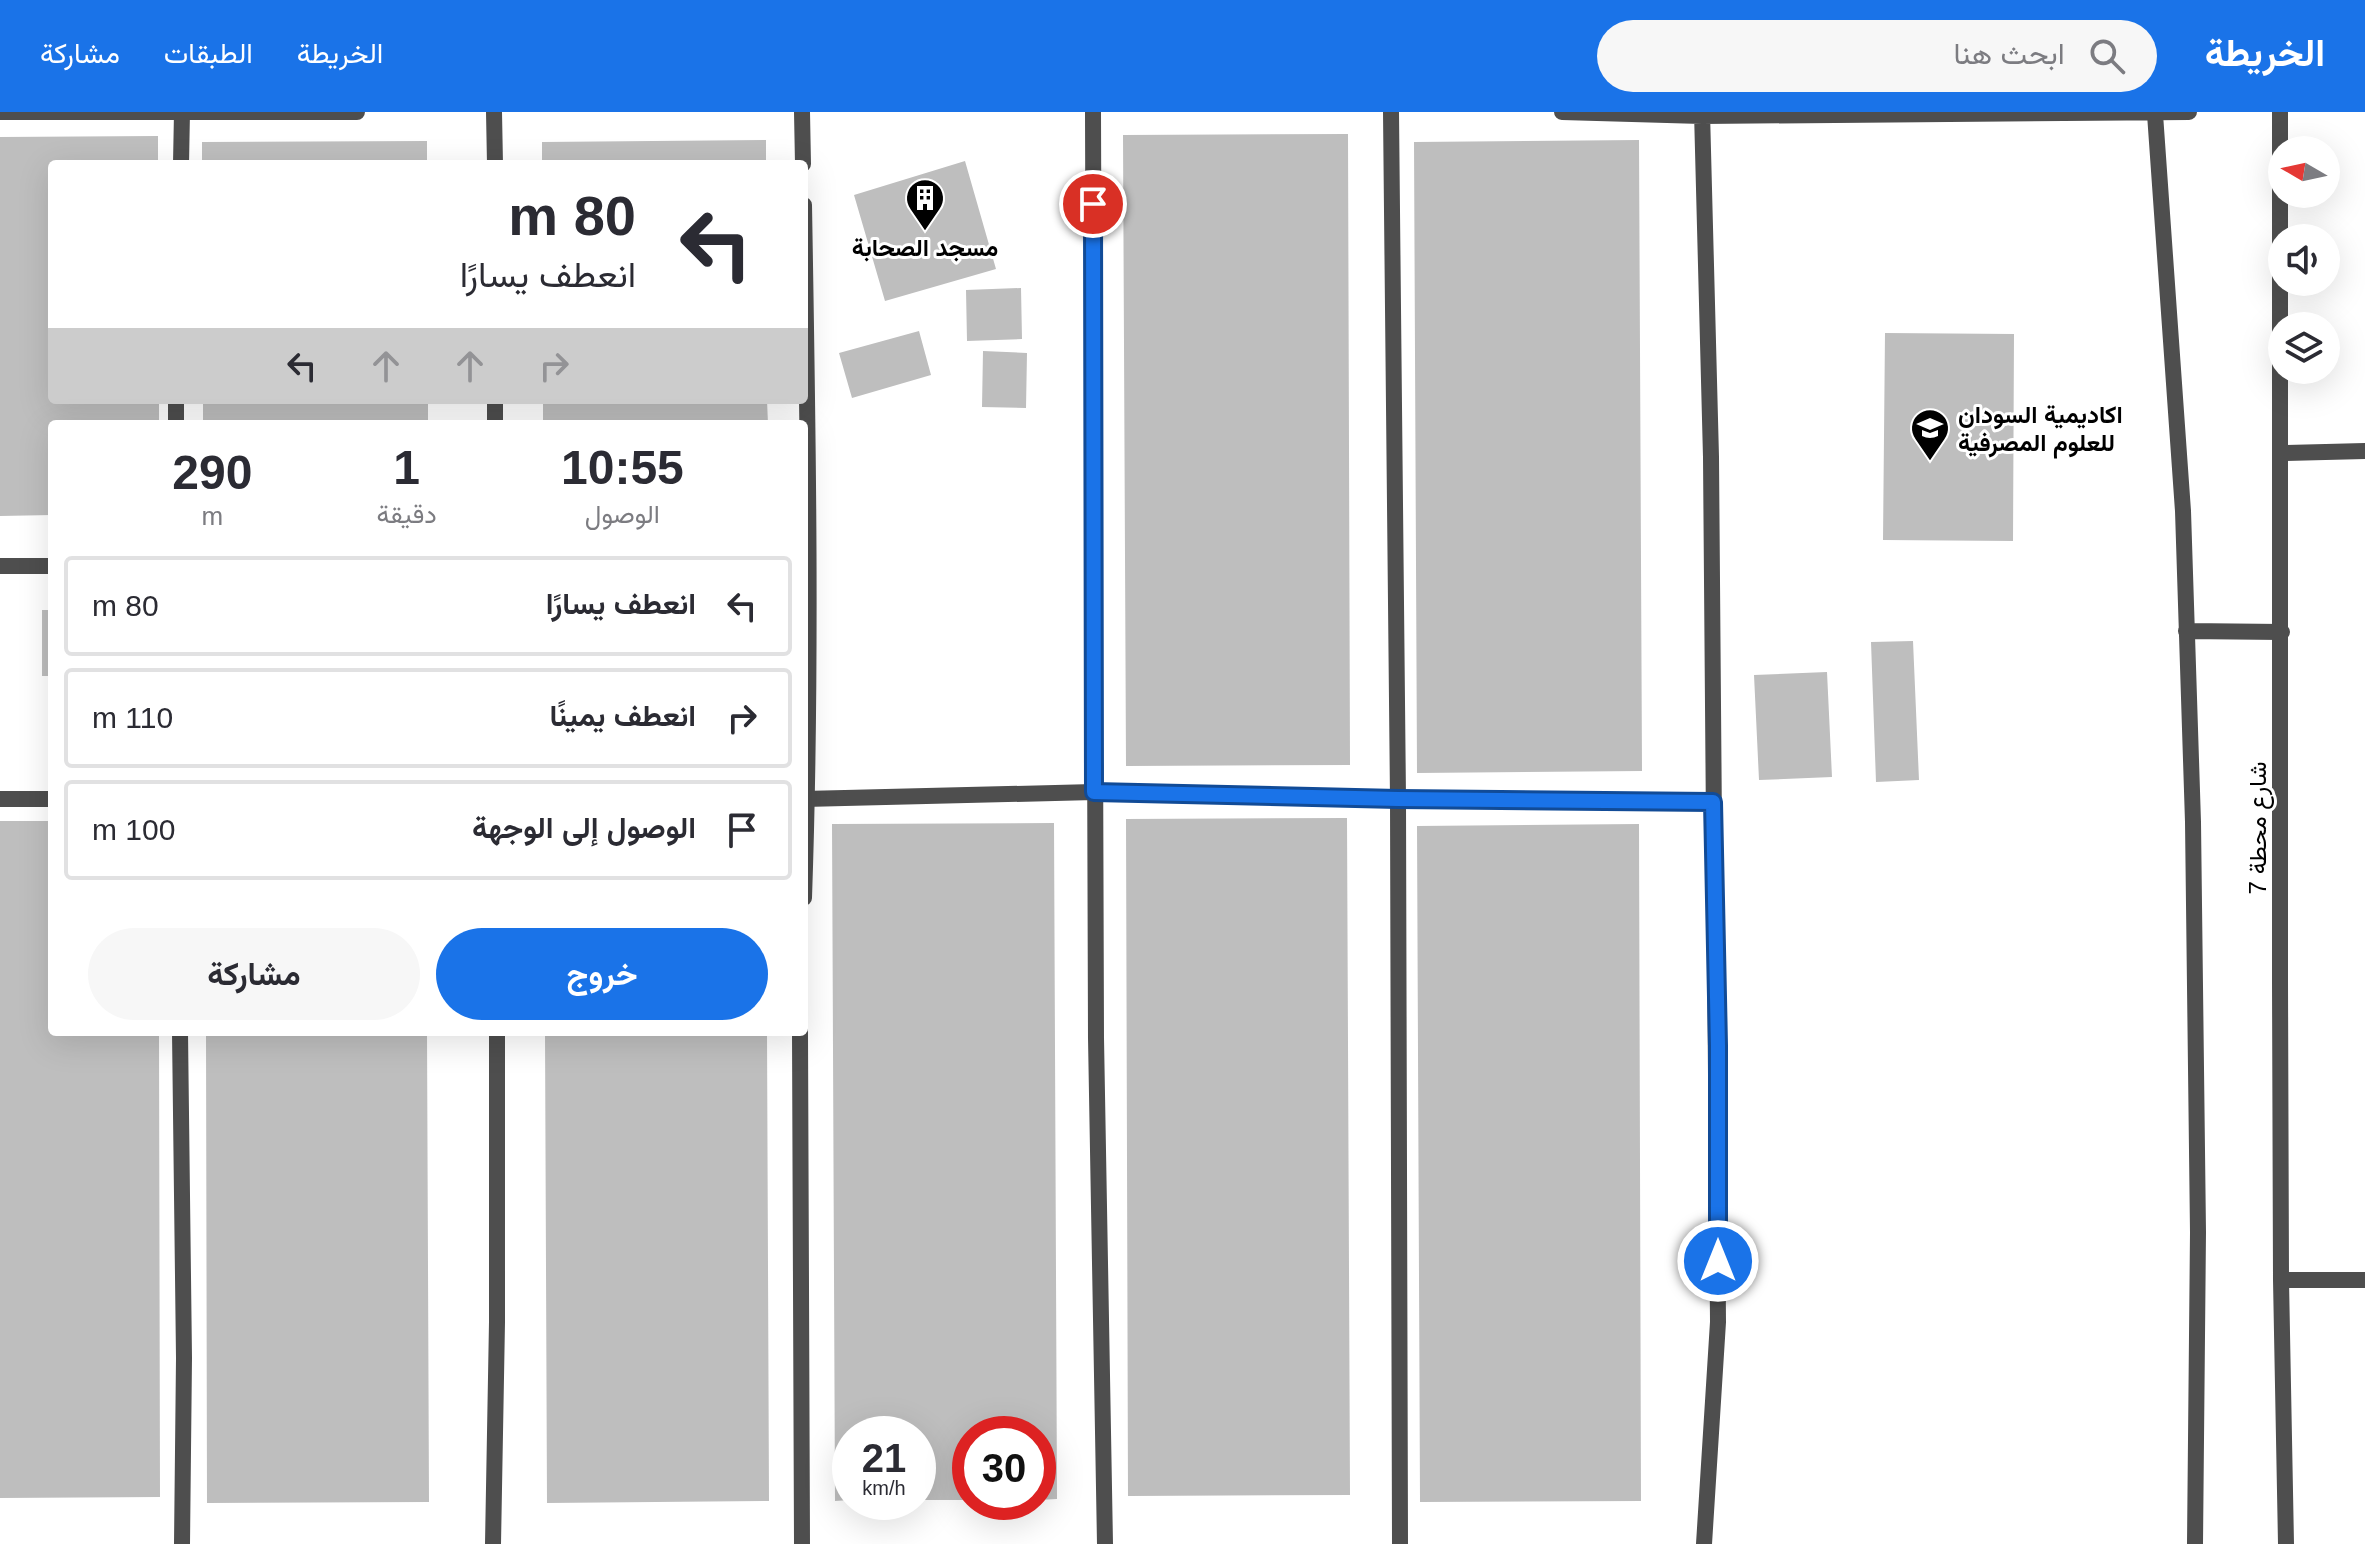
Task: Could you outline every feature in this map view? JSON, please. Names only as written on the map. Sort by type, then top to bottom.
[{"type":"street","points":[[0,112],[357,112]]},
{"type":"street","points":[[494,112],[495,160]]},
{"type":"street","points":[[802,112],[803,160]]},
{"type":"street","points":[[1093,112],[1094,792],[1105,1544]]},
{"type":"street","points":[[1391,112],[1398,799],[1400,1544]]},
{"type":"street","points":[[1562,112],[2189,112]]},
{"type":"street","name":"شارع محطة 7","points":[[2279,112],[2281,1280],[2286,1544]]},
{"type":"street","points":[[181,160],[182,113]]},
{"type":"street","points":[[1702,114],[1711,457],[1718,1046],[1718,1322],[1704,1544]]},
{"type":"street","points":[[2155,114],[2183,511],[2193,822],[2198,1232],[2195,1544]]},
{"type":"street","points":[[2281,453],[2365,451]]},
{"type":"street","points":[[0,566],[48,566]]},
{"type":"street","points":[[2186,631],[2282,632]]},
{"type":"street","points":[[808,799],[1094,792],[1713,802]]},
{"type":"street","points":[[0,799],[48,799]]},
{"type":"street","points":[[180,1036],[184,1343],[182,1544]]},
{"type":"street","points":[[493,1544],[497,1036]]},
{"type":"street","points":[[800,1036],[802,1544]]},
{"type":"street","points":[[2281,1280],[2365,1280]]},
{"type":"building","points":[[1348,134],[1350,765],[1126,766],[1123,135]]},
{"type":"building","points":[[158,136],[158,160],[48,160],[48,404],[159,404],[159,420],[48,420],[48,515],[0,516],[0,137]]},
{"type":"building","points":[[766,140],[766,160],[542,160],[542,142]]},
{"type":"building","points":[[1639,140],[1642,771],[1417,773],[1414,142]]},
{"type":"building","points":[[427,141],[427,160],[202,160],[202,142]]},
{"type":"building","name":"مسجد الصحابة","points":[[965,161],[996,269],[885,301],[854,195]]},
{"type":"building","points":[[1021,288],[1022,339],[967,341],[966,290]]},
{"type":"building","points":[[919,331],[931,375],[852,398],[839,353]]},
{"type":"building","points":[[1885,333],[2014,334],[2013,541],[1883,540]]},
{"type":"building","points":[[983,351],[1027,353],[1026,408],[982,407]]},
{"type":"building","points":[[203,404],[428,404],[428,420],[203,420]]},
{"type":"building","points":[[543,404],[767,404],[768,420],[543,420]]},
{"type":"building","points":[[42,610],[48,610],[48,676],[42,676]]},
{"type":"building","points":[[1913,641],[1919,780],[1876,782],[1871,642]]},
{"type":"building","points":[[1827,672],[1832,777],[1759,780],[1754,675]]},
{"type":"building","points":[[1347,818],[1350,1495],[1128,1496],[1126,819]]},
{"type":"building","points":[[0,821],[48,821],[48,1036],[159,1036],[160,1497],[0,1498]]},
{"type":"building","points":[[1054,823],[1057,1499],[1056,1416],[952,1416],[952,1500],[936,1500],[936,1416],[835,1416],[832,824]]},
{"type":"building","points":[[1639,824],[1641,1501],[1420,1502],[1417,826]]},
{"type":"building","points":[[206,1036],[427,1036],[429,1502],[207,1503]]},
{"type":"building","points":[[545,1036],[767,1036],[769,1501],[547,1503]]},
{"type":"place","name":"مسجد الصحابة","points":[[925,232]]},
{"type":"place","name":"اكاديمية السودان للعلوم المصرفية","points":[[1930,462]]},
{"type":"route","points":[[1093,204],[1094,792],[1713,802],[1718,1261]]}]
